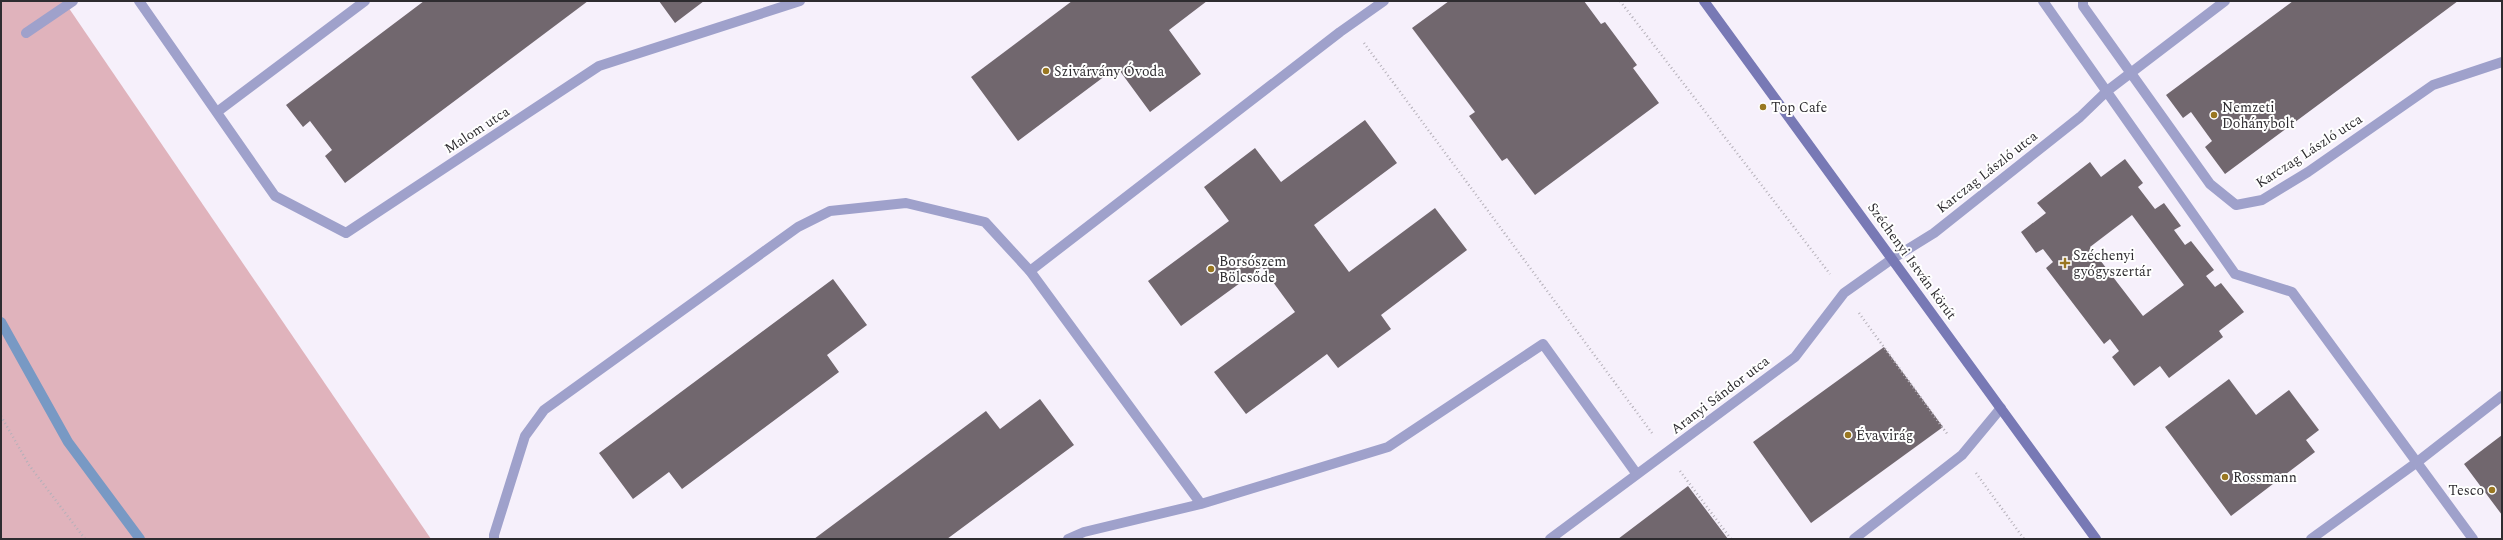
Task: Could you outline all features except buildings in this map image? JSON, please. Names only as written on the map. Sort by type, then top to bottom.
[{"type":"street","points":[[26,33],[73,1]]},
{"type":"street","name":"Malom utca","points":[[139,1],[275,196],[346,233],[599,66],[800,1]]},
{"type":"street","points":[[217,112],[365,1]]},
{"type":"street","points":[[1030,271],[1384,1]]},
{"type":"street","name":"Széchenyi István körút","points":[[1704,1],[2096,539]]},
{"type":"street","points":[[2043,1],[2235,274],[2292,292],[2473,539]]},
{"type":"street","name":"Karczag László utca","points":[[2083,1],[2083,6],[2210,184],[2236,204],[2262,200],[2308,172],[2433,85],[2502,62]]},
{"type":"street","name":"Karczag László utca","points":[[1892,259],[1934,233],[2080,117],[2107,91],[2225,1]]},
{"type":"street","points":[[494,539],[525,436],[544,410],[798,227],[830,211],[906,203],[985,222],[1030,271],[1201,504]]},
{"type":"street","name":"Aranyi Sándor utca","points":[[1550,539],[1795,357],[1844,293],[1892,259]]},
{"type":"street","points":[[1068,539],[1084,532],[1201,504],[1388,447],[1543,344],[1636,474]]},
{"type":"street","points":[[2311,539],[2416,463],[2502,396]]},
{"type":"street","points":[[1854,539],[1962,455],[2001,408]]},
{"type":"path","points":[[1620,1],[1844,293],[2024,539]]},
{"type":"path","points":[[1350,26],[1731,539]]},
{"type":"path","points":[[1,416],[29,465],[85,539]]},
{"type":"shaded area","points":[[1,1],[64,1],[431,539],[1,539]]},
{"type":"waterway","points":[[1,322],[68,442],[140,539]]},
{"type":"place","name":"Szivárvány Óvoda","points":[[1046,71]]},
{"type":"place","name":"Top Cafe","points":[[1763,107]]},
{"type":"place","name":"Nemzeti Dohánybolt","points":[[2214,115]]},
{"type":"place","name":"Széchenyi gyógyszertár","points":[[2065,263]]},
{"type":"place","name":"Borsószem Bölcsőde","points":[[1211,269]]},
{"type":"place","name":"Éva virág","points":[[1848,435]]},
{"type":"place","name":"Rossmann","points":[[2225,477]]},
{"type":"place","name":"Tesco","points":[[2492,490]]}]
